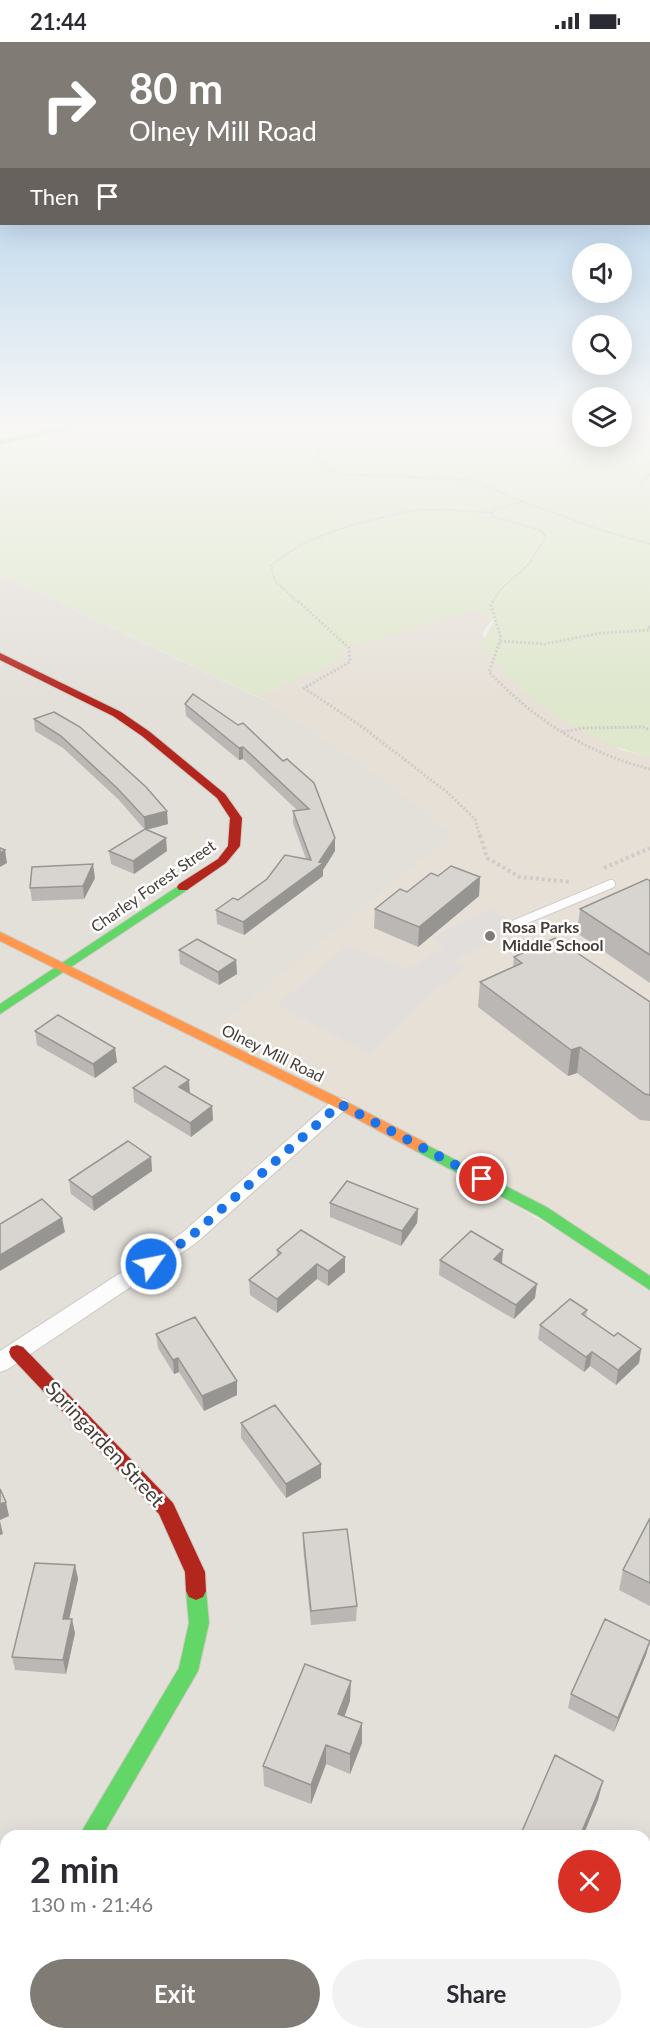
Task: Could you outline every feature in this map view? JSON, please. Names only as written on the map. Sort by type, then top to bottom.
[{"type":"street","name":"Charley Forest Street","points":[[0,656],[127,721],[221,796],[237,818],[234,846],[222,861],[0,1010]]},
{"type":"street","name":"Olney Mill Road","points":[[0,936],[340,1104],[543,1212],[650,1284]]},
{"type":"street","points":[[9,1357],[189,1238],[340,1104]]},
{"type":"street","name":"Springarden Street","points":[[9,1357],[166,1509],[195,1572],[199,1623],[188,1671],[94,1830]]},
{"type":"lane","points":[[515,924],[611,884]]},
{"type":"path","points":[[395,515],[308,538],[286,552],[271,566],[275,581],[349,648],[350,662],[304,688],[361,726],[448,793],[475,819],[487,858],[520,877],[569,884],[579,879]]},
{"type":"path","points":[[491,515],[542,531],[546,537],[528,565],[501,589],[490,605],[500,641],[489,672],[506,691],[593,752],[631,766],[650,770]]},
{"type":"path","points":[[560,515],[650,544]]},
{"type":"path","points":[[500,641],[544,644],[601,633],[650,629]]},
{"type":"path","points":[[562,732],[583,728],[643,727],[650,730]]},
{"type":"path","points":[[599,870],[650,848]]},
{"type":"shaded area","points":[[0,574],[276,706],[376,773],[454,834],[205,1038],[340,1104],[650,1284],[650,1830],[0,1830]]},
{"type":"shaded area","name":"Rosa Parks Middle School","points":[[281,592],[503,605],[483,632],[485,648],[621,750],[650,757],[650,1284],[543,1212],[205,1038],[454,834],[376,773],[276,706],[258,697],[342,657]]},
{"type":"shaded area","points":[[492,908],[521,928],[452,961],[467,969],[429,994],[369,1053],[277,1005],[347,946],[408,969],[444,948],[433,937]]},
{"type":"green space","points":[[0,515],[650,515],[650,757],[594,737],[558,717],[526,692],[503,671],[481,644],[494,621],[475,611],[337,650],[343,658],[258,697],[0,574]]},
{"type":"building","points":[[193,694],[238,725],[243,723],[283,761],[287,759],[314,783],[335,838],[319,862],[323,863],[243,922],[216,910],[233,898],[238,900],[267,879],[285,855],[311,860],[293,811],[309,809],[243,747],[239,748],[185,704]]},
{"type":"building","points":[[54,712],[80,727],[146,787],[167,811],[144,817],[117,788],[61,736],[34,719]]},
{"type":"building","points":[[145,829],[166,838],[133,861],[109,851]]},
{"type":"building","points":[[93,864],[83,886],[30,888],[32,867]]},
{"type":"building","points":[[451,866],[480,877],[419,927],[375,909],[400,889],[407,892],[431,873],[438,876]]},
{"type":"building","points":[[647,879],[650,881],[650,955],[580,909]]},
{"type":"building","points":[[555,938],[650,1002],[650,1095],[645,1094],[580,1047],[571,1050],[480,982],[522,963],[514,957]]},
{"type":"building","points":[[197,939],[236,960],[218,972],[179,950]]},
{"type":"building","points":[[58,1015],[115,1048],[93,1064],[35,1031]]},
{"type":"building","points":[[165,1066],[189,1080],[179,1087],[212,1106],[190,1123],[133,1088]]},
{"type":"building","points":[[128,1141],[151,1157],[92,1197],[69,1180]]},
{"type":"building","points":[[347,1181],[418,1209],[402,1231],[330,1203]]},
{"type":"building","points":[[42,1199],[62,1218],[0,1255],[0,1224]]},
{"type":"building","points":[[301,1230],[345,1257],[328,1271],[317,1264],[277,1299],[249,1280],[281,1253],[277,1250]]},
{"type":"building","points":[[471,1231],[503,1250],[494,1259],[537,1284],[516,1305],[440,1260]]},
{"type":"building","points":[[570,1299],[587,1310],[582,1314],[614,1336],[618,1333],[641,1349],[618,1370],[592,1352],[586,1357],[540,1325]]},
{"type":"building","points":[[195,1317],[237,1381],[202,1396],[178,1358],[173,1360],[156,1334]]},
{"type":"building","points":[[275,1405],[321,1464],[286,1484],[241,1423]]},
{"type":"building","points":[[0,1489],[6,1502],[0,1504]]},
{"type":"building","points":[[650,1518],[650,1583],[623,1570]]},
{"type":"building","points":[[347,1529],[357,1606],[311,1611],[303,1533]]},
{"type":"building","points":[[35,1563],[75,1565],[63,1619],[72,1619],[63,1660],[12,1657]]},
{"type":"building","points":[[605,1619],[650,1641],[618,1718],[571,1694]]},
{"type":"building","points":[[305,1664],[351,1681],[338,1714],[362,1723],[350,1754],[326,1745],[311,1785],[263,1766]]},
{"type":"building","points":[[555,1755],[603,1781],[583,1830],[523,1830]]},
{"type":"traffic: fast","points":[[0,1010],[183,887]]},
{"type":"traffic: fast","points":[[421,1147],[543,1212],[650,1284]]},
{"type":"traffic: fast","points":[[94,1830],[188,1671],[199,1623],[196,1591]]},
{"type":"traffic: slow","points":[[0,936],[340,1104],[421,1147]]},
{"type":"traffic: jam","points":[[0,656],[117,714],[146,734],[221,796],[236,818],[234,846],[222,861],[183,887]]},
{"type":"traffic: jam","points":[[17,1352],[166,1509],[195,1572],[196,1591]]},
{"type":"place","name":"Rosa Parks Middle School","points":[[490,936]]},
{"type":"route","points":[[151,1264],[189,1238],[340,1104],[482,1179]]}]
